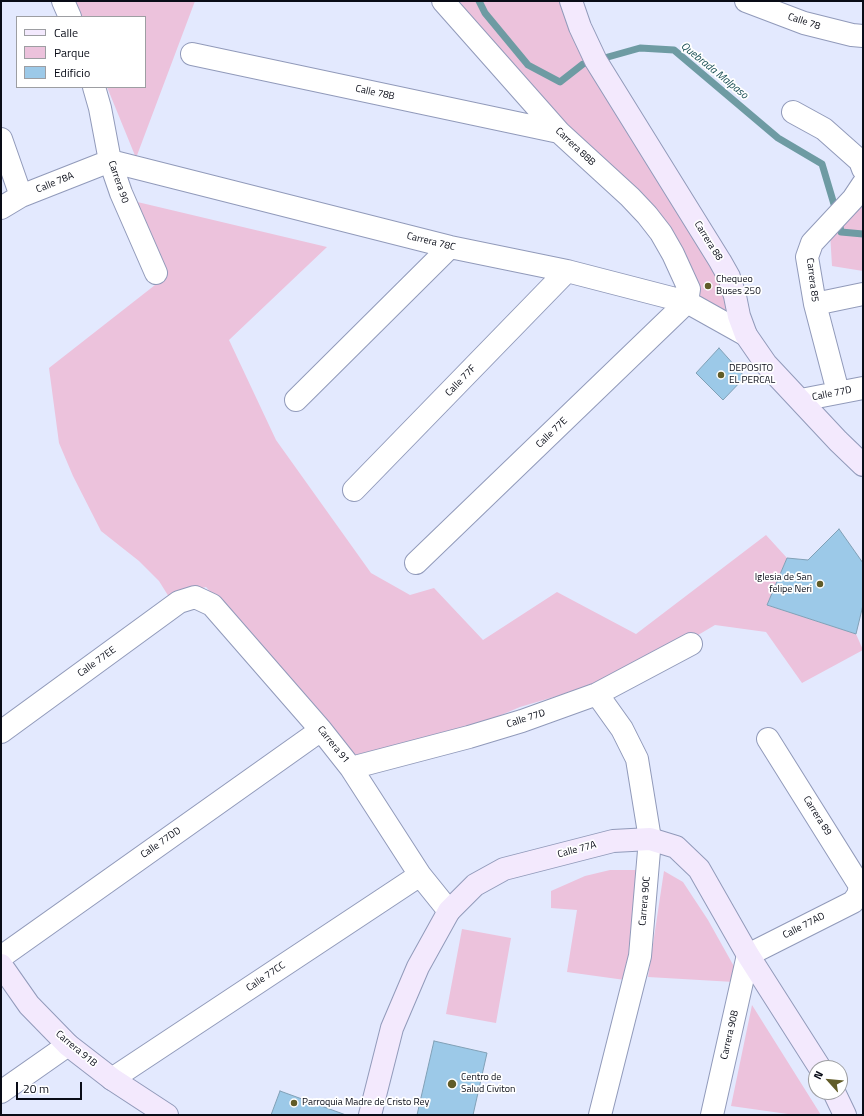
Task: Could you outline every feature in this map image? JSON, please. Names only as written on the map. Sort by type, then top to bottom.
[{"type":"street","points":[[63,1],[70,16]]},
{"type":"street","name":"Carrera 88B","points":[[443,1],[559,132],[630,197],[647,215],[661,233],[684,275],[689,289],[687,302]]},
{"type":"street","name":"Carrera 88","points":[[571,1],[580,27],[596,61],[729,277],[739,316],[746,335],[766,364],[838,441],[863,465]]},
{"type":"street","name":"Calle 78","points":[[746,1],[804,23],[863,36]]},
{"type":"street","name":"Calle 78B","points":[[192,54],[559,132]]},
{"type":"street","name":"Carrera 90","points":[[94,88],[100,108],[110,161],[121,193],[156,273]]},
{"type":"street","points":[[793,112],[824,129],[860,162],[863,169]]},
{"type":"street","points":[[1,139],[21,196]]},
{"type":"street","name":"Carrera 78C","points":[[110,161],[450,247],[567,272],[687,302],[746,335]]},
{"type":"street","name":"Calle 78A","points":[[1,208],[21,196],[110,161]]},
{"type":"street","name":"Carrera 85","points":[[838,392],[815,304],[808,257],[812,243],[853,199],[863,184]]},
{"type":"street","points":[[296,400],[450,247]]},
{"type":"street","name":"Calle 77F","points":[[354,490],[567,272]]},
{"type":"street","points":[[815,304],[863,294]]},
{"type":"street","name":"Calle 77E","points":[[416,563],[687,302]]},
{"type":"street","name":"Calle 77D","points":[[800,400],[863,388]]},
{"type":"street","name":"Carrera 91","points":[[195,597],[212,605],[321,730],[351,768],[420,875],[449,911]]},
{"type":"street","name":"Calle 77EE","points":[[1,732],[179,602],[195,597]]},
{"type":"street","name":"Calle 77D","points":[[351,768],[522,721],[597,694],[691,644]]},
{"type":"street","name":"Carrera 90C","points":[[597,694],[622,728],[637,759],[650,839],[640,956],[600,1115]]},
{"type":"street","name":"Calle 77DD","points":[[1,957],[321,730]]},
{"type":"street","name":"Carrera 89","points":[[768,739],[860,886],[858,895]]},
{"type":"street","name":"Calle 77A","points":[[370,1115],[392,1028],[418,967],[449,911],[475,885],[504,869],[613,841],[650,839],[676,847],[699,869],[748,955],[815,1060]]},
{"type":"street","name":"Calle 77CC","points":[[112,1079],[420,875]]},
{"type":"street","name":"Calle 77AD","points":[[748,955],[853,902],[858,895]]},
{"type":"street","name":"Carrera 90B","points":[[712,1115],[748,955]]},
{"type":"street","name":"Carrera 91B","points":[[1,965],[29,1005],[68,1045],[112,1079],[167,1115]]},
{"type":"street","points":[[1,1092],[68,1045]]},
{"type":"street","points":[[838,1100],[845,1115]]},
{"type":"green space","points":[[69,1],[195,1],[136,158],[107,88],[146,88],[146,16],[76,16]]},
{"type":"green space","points":[[443,1],[571,1],[739,316],[687,302],[673,254]]},
{"type":"green space","points":[[863,195],[863,271],[832,266],[830,232]]},
{"type":"green space","points":[[129,200],[327,247],[229,340],[276,440],[371,573],[410,595],[434,588],[483,640],[557,592],[636,634],[766,535],[787,558],[767,605],[856,634],[863,650],[802,683],[766,632],[715,625],[644,667],[591,686],[520,707],[473,727],[355,755],[206,587],[169,597],[159,581],[139,561],[101,531],[73,476],[59,443],[49,368],[164,278]]},
{"type":"green space","points":[[610,870],[640,870],[636,923],[625,980],[567,972],[577,910],[551,908],[551,891],[585,876]]},
{"type":"green space","points":[[664,871],[683,882],[708,920],[736,970],[734,982],[648,977]]},
{"type":"green space","points":[[462,929],[511,938],[496,1023],[446,1014]]},
{"type":"green space","points":[[752,1005],[808,1094],[808,1100],[812,1100],[821,1115],[795,1115],[731,1106]]},
{"type":"building","name":"DEPOSITO EL PERCAL","points":[[719,348],[745,377],[723,400],[696,373]]},
{"type":"building","name":"Iglesia de San felipe Neri","points":[[839,529],[863,563],[863,605],[856,634],[767,605],[787,558],[808,560]]},
{"type":"building","name":"Centro de Salud Civiton","points":[[434,1041],[487,1053],[473,1115],[417,1115]]},
{"type":"building","name":"Parroquia Madre de Cristo Rey","points":[[280,1091],[346,1115],[271,1115]]},
{"type":"waterway","name":"Quebrada Malpaso","points":[[479,1],[485,13],[528,65],[560,82],[583,64],[640,48],[674,50],[778,138],[822,164],[836,211]]},
{"type":"waterway","name":"Quebrada Malpaso","points":[[839,221],[841,232],[863,234]]},
{"type":"place","name":"Chequeo Buses 250","points":[[708,286]]},
{"type":"place","name":"DEPOSITO EL PERCAL","points":[[721,375]]},
{"type":"place","name":"Iglesia de San felipe Neri","points":[[820,584]]},
{"type":"place","name":"Centro de Salud Civiton","points":[[452,1084]]},
{"type":"place","name":"Parroquia Madre de Cristo Rey","points":[[294,1103]]}]
